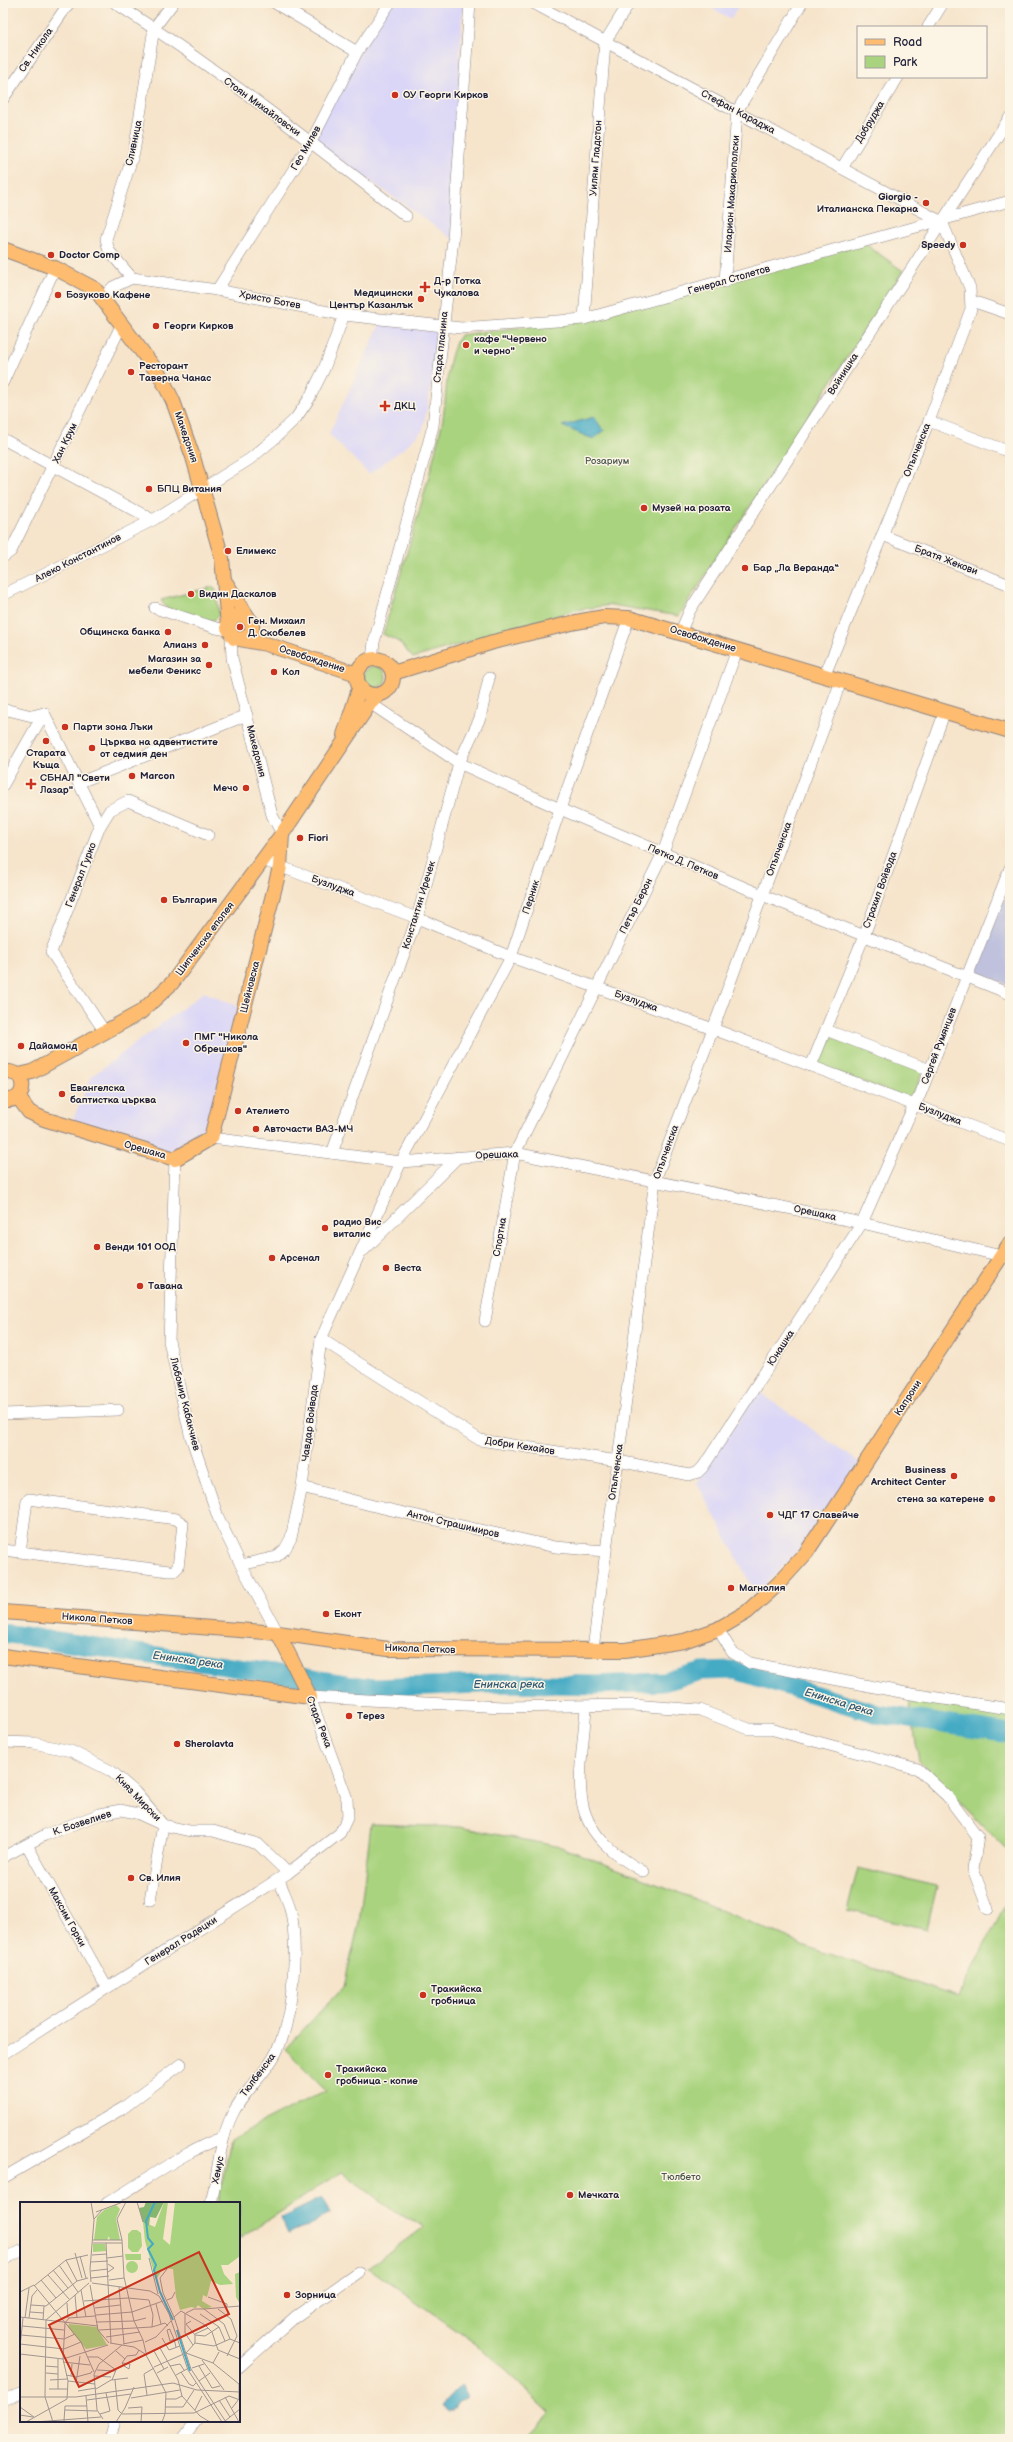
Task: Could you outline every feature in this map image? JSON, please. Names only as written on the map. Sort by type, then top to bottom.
[{"type":"main road","points":[[3,249],[55,268],[82,280],[95,289],[106,303]]},
{"type":"main road","name":"Македония","points":[[106,303],[161,377],[173,401],[222,558],[235,634]]},
{"type":"main road","name":"Македония","points":[[226,583],[251,622]]},
{"type":"main road","points":[[239,615],[251,622],[252,632],[235,634],[232,618],[239,615]]},
{"type":"main road","name":"Освобождение","points":[[392,673],[493,642],[576,622],[604,617],[629,618],[1010,731]]},
{"type":"main road","name":"Освобождение","points":[[251,622],[266,644]]},
{"type":"main road","name":"Освобождение","points":[[235,634],[266,644],[358,680]]},
{"type":"main road","points":[[372,659],[387,664],[392,673],[392,684],[375,698],[368,693],[358,680],[362,664],[372,659]]},
{"type":"main road","name":"Шипченска епопея","points":[[340,748],[358,680]]},
{"type":"main road","name":"Шипченска епопея","points":[[19,1075],[32,1072],[142,1012],[172,983],[282,834],[375,698]]},
{"type":"main road","name":"Шейновска","points":[[211,1138],[280,867],[282,834]]},
{"type":"main road","points":[[3,1073],[10,1072],[19,1075],[23,1088],[18,1097],[3,1102]]},
{"type":"main road","name":"Орешака","points":[[18,1097],[29,1112],[44,1119],[175,1158],[211,1138]]},
{"type":"main road","name":"Капрони","points":[[806,1553],[1006,1257],[1010,1243]]},
{"type":"main road","name":"Никола Петков","points":[[3,1612],[278,1633],[388,1649],[625,1650],[684,1641],[718,1629],[747,1612],[778,1584],[806,1553]]},
{"type":"main road","name":"Стара Река","points":[[278,1633],[288,1650],[308,1692]]},
{"type":"main road","points":[[3,1656],[308,1692]]},
{"type":"street","name":"Св. Никола","points":[[4,94],[69,3]]},
{"type":"street","name":"Стоян Михайловски","points":[[115,3],[154,28],[311,142],[406,216]]},
{"type":"street","name":"Сливница","points":[[132,278],[109,251],[106,239],[134,152],[154,28],[173,3]]},
{"type":"street","points":[[276,3],[357,52]]},
{"type":"street","name":"Гео Милев","points":[[217,290],[311,142],[357,52],[390,3]]},
{"type":"street","name":"Стара планина","points":[[372,659],[374,642],[431,439],[453,239],[470,3]]},
{"type":"street","name":"Стефан Караджа","points":[[533,3],[604,42],[738,111],[942,222]]},
{"type":"street","name":"Уилям Гладстон","points":[[584,320],[604,42],[629,3]]},
{"type":"street","name":"Иларион Макариополски","points":[[725,282],[738,111],[802,3]]},
{"type":"street","points":[[929,26],[943,3]]},
{"type":"street","name":"Добруджа","points":[[842,168],[897,78]]},
{"type":"street","name":"Войнишка","points":[[680,632],[690,610],[1010,117]]},
{"type":"street","name":"Генерал Столетов","points":[[444,326],[461,328],[584,320],[942,222],[1010,201]]},
{"type":"street","name":"Опълченска","points":[[824,677],[969,316],[972,301],[970,288],[942,222]]},
{"type":"street","points":[[3,382],[55,268]]},
{"type":"street","points":[[106,303],[113,287],[132,278]]},
{"type":"street","name":"Христо Ботев","points":[[132,278],[217,290],[344,314],[444,326]]},
{"type":"street","points":[[972,301],[1010,314]]},
{"type":"street","name":"Алеко Константинов","points":[[3,595],[153,520],[250,459],[296,418],[319,380],[344,314]]},
{"type":"street","name":"Хан Крум","points":[[3,557],[11,551],[54,466],[122,324]]},
{"type":"street","points":[[928,421],[1010,452]]},
{"type":"street","points":[[3,439],[153,520]]},
{"type":"street","name":"Братя Жекови","points":[[882,535],[1010,585]]},
{"type":"street","points":[[155,608],[235,634]]},
{"type":"street","name":"Перник","points":[[401,1162],[511,957],[560,809],[629,618]]},
{"type":"street","name":"Македония","points":[[235,634],[235,666],[272,816],[282,834]]},
{"type":"street","name":"Петър Берон","points":[[515,1152],[662,853],[737,650]]},
{"type":"street","name":"Константин Иречек","points":[[332,1153],[417,918],[459,762],[480,718],[489,678]]},
{"type":"street","name":"Опълченска","points":[[593,1649],[655,1180],[713,1029],[841,681]]},
{"type":"street","name":"Петко Д. Петков","points":[[375,698],[459,762],[560,809],[662,853],[762,895],[1010,994]]},
{"type":"street","points":[[3,712],[8,710],[32,716],[44,713]]},
{"type":"street","name":"Страхил Войвода","points":[[811,1066],[864,936],[945,711]]},
{"type":"street","points":[[44,713],[100,826]]},
{"type":"street","points":[[3,785],[44,713]]},
{"type":"street","points":[[78,783],[247,714]]},
{"type":"street","points":[[100,826],[110,810],[128,801],[208,835]]},
{"type":"street","name":"Генерал Гурко","points":[[100,826],[51,952],[105,1032]]},
{"type":"street","name":"Бузлуджа","points":[[263,860],[417,918],[511,957],[713,1029],[1010,1141]]},
{"type":"street","name":"Сергей Румянцев","points":[[862,1223],[914,1105],[920,1095],[965,976],[1010,868]]},
{"type":"street","points":[[826,1030],[930,1070]]},
{"type":"street","name":"Орешака","points":[[211,1138],[401,1162],[515,1152],[862,1223],[1006,1257]]},
{"type":"street","name":"Спортна","points":[[486,1321],[515,1152]]},
{"type":"street","name":"Чавдар Войвода","points":[[359,1254],[458,1157]]},
{"type":"street","name":"Любомир Кабакчиев","points":[[175,1158],[169,1341],[190,1434],[218,1517],[240,1565],[278,1633]]},
{"type":"street","name":"Чавдар Войвода","points":[[240,1565],[276,1557],[285,1549],[291,1538],[302,1487],[321,1339],[401,1162]]},
{"type":"street","name":"Юнашка","points":[[698,1472],[703,1467],[862,1223]]},
{"type":"street","name":"Добри Кехайов","points":[[321,1339],[480,1440],[618,1461],[689,1475],[698,1472]]},
{"type":"street","points":[[3,1414],[118,1410]]},
{"type":"street","name":"Антон Страшимиров","points":[[302,1487],[374,1506],[555,1547],[605,1551]]},
{"type":"street","points":[[3,1550],[174,1571],[178,1567],[183,1524],[176,1519],[29,1499],[26,1501],[20,1552]]},
{"type":"street","points":[[718,1629],[732,1652],[750,1663],[911,1694],[1010,1709]]},
{"type":"street","points":[[308,1692],[503,1707],[586,1708],[633,1705],[700,1710],[749,1729],[770,1729],[918,1769],[947,1796],[978,1837],[973,1869],[988,1909]]},
{"type":"street","name":"Стара Река","points":[[308,1692],[347,1799],[348,1816]]},
{"type":"street","points":[[586,1708],[581,1802],[592,1830],[602,1843],[619,1858],[644,1872]]},
{"type":"street","name":"Княз Мирски","points":[[3,1742],[33,1742],[71,1751],[111,1771],[135,1792],[163,1825],[190,1831],[213,1831],[258,1844],[283,1876]]},
{"type":"street","name":"К. Бозвелиев","points":[[3,1857],[46,1835],[100,1814],[121,1810],[139,1814],[163,1825]]},
{"type":"street","name":"Генерал Радецки","points":[[3,2054],[283,1876],[340,1833],[348,1816]]},
{"type":"street","points":[[150,1900],[163,1825]]},
{"type":"street","name":"Максим Горки","points":[[27,1845],[107,1988]]},
{"type":"street","name":"Тюлбенска","points":[[224,2137],[243,2094],[270,2063],[277,2051],[290,2009],[294,1950],[290,1908],[283,1876]]},
{"type":"street","points":[[3,2178],[124,2108],[181,2064]]},
{"type":"street","points":[[109,2202],[176,2160],[207,2143],[224,2137]]},
{"type":"street","name":"Хемус","points":[[211,2202],[224,2137]]},
{"type":"street","points":[[3,2260],[20,2252]]},
{"type":"street","points":[[240,2366],[295,2317],[358,2272]]},
{"type":"street","points":[[3,2400],[20,2393]]},
{"type":"street","points":[[110,2439],[115,2422]]},
{"type":"street","points":[[183,2439],[195,2422]]},
{"type":"shaded area","name":"ОУ Георги Кирков","points":[[390,3],[464,3],[462,13],[453,239],[308,137]]},
{"type":"shaded area","points":[[703,3],[740,3],[731,19]]},
{"type":"shaded area","name":"ДКЦ","points":[[380,324],[437,331],[432,381],[423,430],[404,448],[369,474],[329,434]]},
{"type":"shaded area","points":[[1010,885],[1010,986],[978,973],[975,968]]},
{"type":"shaded area","name":"ПМГ \"Никола Обрешков\"","points":[[204,992],[244,1009],[211,1138],[175,1159],[69,1128],[92,1076]]},
{"type":"shaded area","name":"ЧДГ 17 Славейче","points":[[758,1391],[860,1463],[804,1546],[756,1594],[697,1483]]},
{"type":"green space","name":"Розариум","points":[[864,243],[903,271],[679,616],[611,605],[576,610],[413,658],[399,642],[383,634],[422,503],[436,450],[444,412],[447,378],[451,356],[460,335],[584,319]]},
{"type":"green space","points":[[212,587],[216,590],[219,615],[214,620],[207,622],[167,609],[161,600]]},
{"type":"green space","points":[[375,666],[383,669],[386,677],[383,685],[375,688],[367,685],[364,677],[367,669]]},
{"type":"green space","points":[[829,1035],[923,1070],[912,1100],[817,1065]]},
{"type":"green space","points":[[909,1700],[1010,1714],[1010,1853],[919,1761]]},
{"type":"green space","name":"Тюлбето","points":[[371,1824],[459,1827],[561,1847],[685,1895],[806,1946],[958,1997],[1010,1895],[1010,2439],[525,2439],[550,2413],[480,2347],[369,2268],[424,2227],[391,2209],[342,2172],[240,2238],[240,2202],[218,2202],[231,2139],[326,2090],[285,2049],[344,1986],[359,1923]]},
{"type":"green space","points":[[858,1868],[937,1886],[927,1929],[847,1910]]},
{"type":"water","points":[[594,417],[604,431],[593,439],[562,426]]},
{"type":"water","points":[[322,2198],[330,2214],[288,2234],[281,2218]]},
{"type":"water","points":[[461,2385],[467,2394],[466,2398],[458,2401],[454,2409],[449,2412],[441,2406]]},
{"type":"waterway","name":"Енинска река","points":[[3,1633],[373,1688],[507,1683],[595,1685],[664,1682],[701,1671],[735,1670],[878,1714],[1010,1734]]},
{"type":"place","name":"ОУ Георги Кирков","points":[[395,95]]},
{"type":"place","name":"Giorgio - Италианска Пекарна","points":[[926,203]]},
{"type":"place","name":"Speedy","points":[[963,245]]},
{"type":"place","name":"Doctor Comp","points":[[51,255]]},
{"type":"place","name":"Д-р Тотка Чукалова","points":[[425,287]]},
{"type":"place","name":"Бозуково Кафене","points":[[58,295]]},
{"type":"place","name":"Медицински Център Казанлък","points":[[421,299]]},
{"type":"place","name":"Георги Кирков","points":[[156,326]]},
{"type":"place","name":"кафе \"Червено и черно\"","points":[[466,345]]},
{"type":"place","name":"Ресторант Таверна Чанас","points":[[131,372]]},
{"type":"place","name":"ДКЦ","points":[[385,406]]},
{"type":"place","name":"БПЦ Витания","points":[[149,489]]},
{"type":"place","name":"Музей на розата","points":[[644,508]]},
{"type":"place","name":"Елимекс","points":[[228,551]]},
{"type":"place","name":"Бар „Ла Веранда“","points":[[745,568]]},
{"type":"place","name":"Видин Даскалов","points":[[191,594]]},
{"type":"place","name":"Ген. Михаил Д. Скобелев","points":[[240,627]]},
{"type":"place","name":"Общинска банка","points":[[168,632]]},
{"type":"place","name":"Алианз","points":[[205,645]]},
{"type":"place","name":"Магазин за мебели Феникс","points":[[209,665]]},
{"type":"place","name":"Кол","points":[[274,672]]},
{"type":"place","name":"Парти зона Лъки","points":[[65,727]]},
{"type":"place","name":"Старата Къща","points":[[46,741]]},
{"type":"place","name":"Църква на адвентистите от седмия ден","points":[[92,748]]},
{"type":"place","name":"Marcon","points":[[132,776]]},
{"type":"place","name":"СБНАЛ \"Свeти Лазар\"","points":[[31,784]]},
{"type":"place","name":"Мечо","points":[[246,788]]},
{"type":"place","name":"Fiori","points":[[300,838]]},
{"type":"place","name":"България","points":[[164,900]]},
{"type":"place","name":"ПМГ \"Никола Обрешков\"","points":[[186,1043]]},
{"type":"place","name":"Дайамонд","points":[[21,1046]]},
{"type":"place","name":"Евангелска баптистка църква","points":[[62,1094]]},
{"type":"place","name":"Ателието","points":[[238,1111]]},
{"type":"place","name":"Авточасти ВАЗ-МЧ","points":[[256,1129]]},
{"type":"place","name":"радио Вис виталис","points":[[325,1228]]},
{"type":"place","name":"Венди 101 ООД","points":[[97,1247]]},
{"type":"place","name":"Арсенал","points":[[272,1258]]},
{"type":"place","name":"Веста","points":[[386,1268]]},
{"type":"place","name":"Тавана","points":[[140,1286]]},
{"type":"place","name":"Business Architect Center","points":[[954,1476]]},
{"type":"place","name":"стена за катерене","points":[[992,1499]]},
{"type":"place","name":"ЧДГ 17 Славейче","points":[[770,1515]]},
{"type":"place","name":"Магнолия","points":[[731,1588]]},
{"type":"place","name":"Еконт","points":[[326,1614]]},
{"type":"place","name":"Терез","points":[[349,1716]]},
{"type":"place","name":"Sherolavta","points":[[177,1744]]},
{"type":"place","name":"Св. Илия","points":[[131,1878]]},
{"type":"place","name":"Тракийска гробница","points":[[423,1995]]},
{"type":"place","name":"Тракийска гробница - копие","points":[[328,2075]]},
{"type":"place","name":"Мечката","points":[[570,2195]]},
{"type":"place","name":"Зорница","points":[[287,2295]]}]
